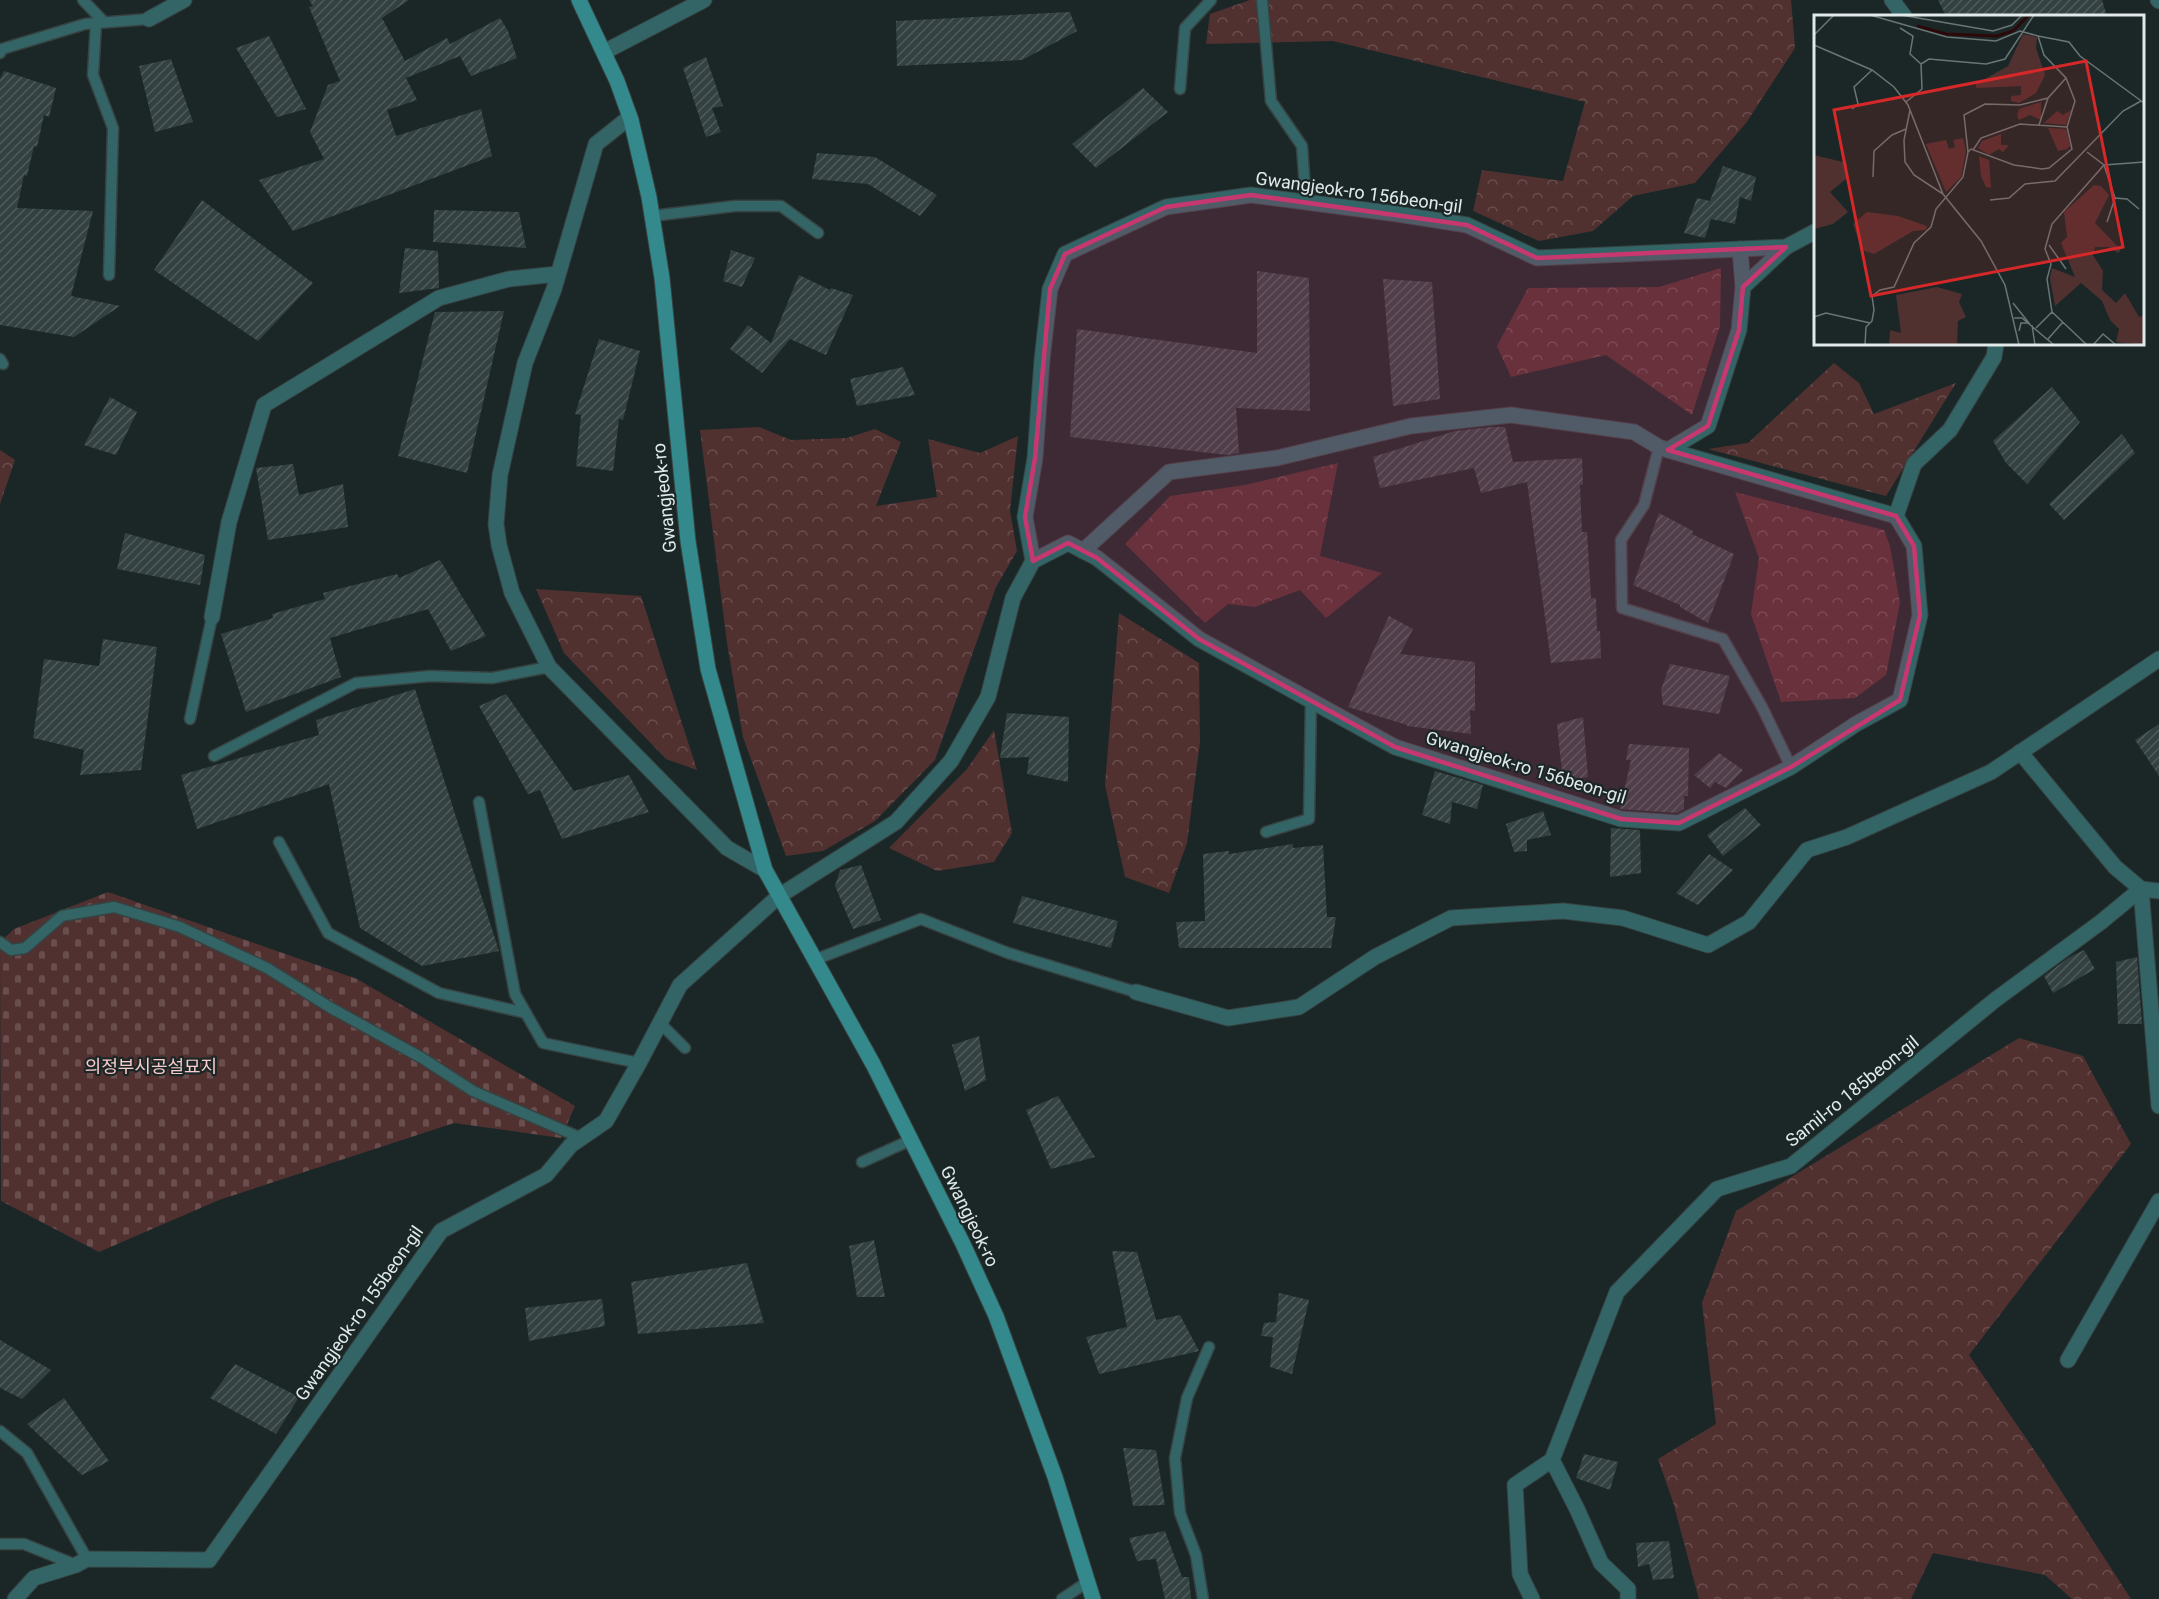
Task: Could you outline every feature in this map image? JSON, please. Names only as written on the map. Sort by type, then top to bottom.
[{"type":"main road","name":"Gwangjeok-ro","points":[[579,0],[617,81],[630,117],[652,216],[662,278],[688,541],[708,669],[765,870],[873,1064],[996,1316],[1055,1477],[1093,1599]]},
{"type":"street","points":[[149,19],[184,0]]},
{"type":"street","points":[[604,52],[704,0]]},
{"type":"street","points":[[1892,0],[1903,15]]},
{"type":"street","points":[[630,117],[596,144],[554,289],[525,363],[503,453],[496,524],[499,545],[512,593],[549,667],[727,848],[765,870]]},
{"type":"street","name":"Gwangjeok-ro 156beon-gil","points":[[1814,232],[1786,247],[1538,258],[1467,225],[1396,214],[1251,195],[1166,207],[1065,254],[1050,289],[1035,458],[1025,517],[1034,561],[1068,543],[1097,558],[1199,639],[1395,747],[1622,819],[1679,824],[1791,767],[1856,724],[1900,700],[1920,615],[1914,546],[1896,516]]},
{"type":"street","points":[[1743,287],[1786,247]]},
{"type":"street","points":[[1663,449],[1708,426],[1739,330],[1743,287],[1740,249]]},
{"type":"street","points":[[212,617],[229,522],[264,405],[439,298],[509,279],[558,274]]},
{"type":"street","points":[[1083,551],[1168,472],[1277,458],[1411,426],[1511,415],[1634,432],[1663,449],[1896,516],[1914,464],[1950,430],[1994,357],[1996,345]]},
{"type":"street","points":[[779,896],[896,822],[951,761],[988,697],[1013,598],[1034,561]]},
{"type":"street","points":[[1136,992],[1228,1018],[1299,1007],[1375,957],[1451,918],[1563,910],[1623,918],[1708,945],[1749,922],[1807,850],[1847,837],[1991,772],[2159,659]]},
{"type":"street","points":[[2020,752],[2115,867],[2140,889],[2159,891]]},
{"type":"street","points":[[2140,889],[2159,1106]]},
{"type":"street","name":"Samil-ro 185beon-gil","points":[[1552,1460],[1617,1292],[1717,1189],[1791,1166],[1995,1000],[2101,922],[2140,889]]},
{"type":"street","name":"Gwangjeok-ro 155beon-gil","points":[[15,1599],[34,1578],[82,1562],[209,1560],[441,1231],[546,1175],[571,1144],[606,1120],[639,1064],[680,985],[779,896]]},
{"type":"street","points":[[2068,1360],[2159,1201]]},
{"type":"street","points":[[1532,1599],[1520,1574],[1515,1485],[1552,1460],[1601,1563],[1628,1589],[1628,1599]]},
{"type":"lane","points":[[83,0],[100,23],[93,75],[113,128],[109,275]]},
{"type":"lane","points":[[1180,89],[1185,28],[1211,0]]},
{"type":"lane","points":[[1262,0],[1271,101],[1302,146],[1306,202]]},
{"type":"lane","points":[[0,52],[2,49],[86,24],[149,19]]},
{"type":"lane","points":[[652,216],[735,206],[781,206],[818,233]]},
{"type":"lane","points":[[1663,449],[1644,505],[1621,540],[1622,608],[1723,639],[1762,706],[1791,767]]},
{"type":"lane","points":[[190,719],[212,617]]},
{"type":"lane","points":[[214,756],[356,683],[430,676],[492,678],[549,667]]},
{"type":"lane","points":[[1266,832],[1309,819],[1311,699]]},
{"type":"lane","points":[[479,802],[515,994],[543,1043],[639,1064]]},
{"type":"lane","points":[[279,842],[328,933],[439,993],[526,1013]]},
{"type":"lane","points":[[0,942],[11,950],[25,948],[62,916],[114,907],[180,927],[267,968],[331,1008],[422,1058],[473,1091],[581,1138]]},
{"type":"lane","points":[[814,960],[921,919],[1008,953],[1136,992]]},
{"type":"lane","points":[[660,1023],[685,1048]]},
{"type":"lane","points":[[862,1162],[911,1140]]},
{"type":"lane","points":[[1203,1599],[1196,1555],[1180,1513],[1175,1458],[1187,1398],[1209,1347]]},
{"type":"lane","points":[[0,1431],[27,1453],[82,1562]]},
{"type":"lane","points":[[0,1544],[24,1544],[82,1562]]},
{"type":"lane","points":[[1062,1599],[1089,1581]]},
{"type":"highlighted area","points":[[1251,195],[1467,225],[1537,258],[1786,247],[1743,287],[1739,330],[1708,426],[1668,450],[1896,516],[1914,546],[1920,615],[1900,700],[1791,767],[1679,823],[1621,819],[1395,747],[1199,639],[1097,558],[1068,543],[1033,561],[1025,517],[1035,458],[1050,289],[1065,254],[1166,207]]},
{"type":"green space","points":[[1250,0],[1791,0],[1795,48],[1746,123],[1695,183],[1633,196],[1593,231],[1539,241],[1473,211],[1482,170],[1563,181],[1585,102],[1333,41],[1206,44],[1210,14]]},
{"type":"green space","points":[[1721,268],[1720,326],[1692,415],[1606,355],[1511,377],[1497,346],[1528,288],[1659,287]]},
{"type":"green space","points":[[1834,363],[1859,383],[1874,414],[1956,383],[1886,496],[1708,449],[1748,443]]},
{"type":"green space","points":[[759,427],[791,440],[847,438],[875,429],[901,442],[876,506],[937,497],[928,439],[980,453],[1018,436],[1010,511],[1017,551],[996,587],[935,760],[875,821],[823,851],[786,856],[743,737],[727,643],[700,430]]},
{"type":"green space","points":[[0,450],[15,460],[0,504]]},
{"type":"green space","points":[[1338,463],[1320,556],[1382,573],[1326,618],[1300,590],[1255,607],[1228,604],[1205,623],[1125,544],[1170,496],[1245,485]]},
{"type":"green space","points":[[1735,492],[1884,530],[1890,546],[1900,603],[1886,675],[1855,698],[1781,702],[1751,614],[1759,558]]},
{"type":"green space","points":[[536,589],[641,596],[697,770],[666,759],[564,653]]},
{"type":"green space","points":[[1119,613],[1199,663],[1200,742],[1187,843],[1169,893],[1125,877],[1105,785]]},
{"type":"green space","points":[[994,730],[1012,833],[994,862],[937,871],[889,848],[967,769]]},
{"type":"green space","name":"의정부시공설묘지","points":[[108,892],[357,979],[575,1106],[561,1138],[454,1123],[219,1200],[99,1252],[1,1201],[0,942],[14,929]]},
{"type":"green space","points":[[2019,1038],[2083,1056],[2131,1144],[1969,1355],[2043,1463],[2131,1599],[2072,1599],[2045,1575],[1933,1553],[1911,1599],[1699,1599],[1673,1502],[1658,1459],[1716,1424],[1702,1303],[1736,1211]]},
{"type":"building","points":[[309,0],[409,0],[382,18],[405,61],[447,38],[450,44],[500,18],[508,31],[517,58],[471,76],[460,56],[406,78],[417,100],[387,110],[396,136],[481,109],[492,156],[293,231],[259,180],[324,159],[310,132],[328,85],[340,81],[309,7],[313,6]]},
{"type":"building","points":[[1938,0],[2102,0],[2107,15],[1946,15]]},
{"type":"building","points":[[1070,12],[1077,31],[1022,60],[897,66],[896,21]]},
{"type":"building","points":[[269,36],[306,109],[277,117],[236,48]]},
{"type":"building","points":[[706,57],[723,106],[712,108],[721,132],[706,137],[683,68]]},
{"type":"building","points":[[171,59],[193,122],[155,132],[139,66]]},
{"type":"building","points":[[4,71],[56,88],[49,117],[44,115],[37,147],[34,146],[27,176],[24,175],[17,208],[93,211],[71,296],[120,306],[74,337],[0,325],[0,79]]},
{"type":"building","points":[[1143,88],[1168,112],[1096,168],[1072,144]]},
{"type":"building","points":[[817,153],[875,157],[937,195],[920,216],[868,184],[812,179]]},
{"type":"building","points":[[1723,166],[1756,177],[1751,201],[1740,197],[1735,224],[1711,219],[1705,238],[1684,233],[1697,198],[1710,201]]},
{"type":"building","points":[[202,200],[313,283],[258,341],[154,270]]},
{"type":"building","points":[[434,210],[519,212],[526,248],[433,242]]},
{"type":"building","points":[[405,248],[438,251],[439,288],[399,293]]},
{"type":"building","points":[[731,250],[755,258],[742,287],[723,281]]},
{"type":"building","points":[[1257,271],[1309,278],[1310,411],[1236,408],[1239,453],[1227,455],[1070,437],[1077,329],[1257,353]]},
{"type":"building","points":[[799,275],[830,290],[831,288],[853,295],[826,355],[790,339],[762,373],[730,349],[748,325],[771,343]]},
{"type":"building","points":[[1383,279],[1432,282],[1440,399],[1393,406]]},
{"type":"building","points":[[504,311],[467,473],[398,456],[435,312]]},
{"type":"building","points":[[599,339],[640,351],[623,420],[619,419],[613,471],[576,466],[581,415],[575,414]]},
{"type":"building","points":[[903,367],[915,395],[857,406],[850,379]]},
{"type":"building","points":[[2052,387],[2080,422],[2027,484],[2006,463],[1993,441]]},
{"type":"building","points":[[110,397],[137,412],[116,455],[84,445]]},
{"type":"building","points":[[1505,427],[1513,462],[1582,458],[1583,485],[1580,485],[1582,532],[1587,532],[1591,598],[1596,598],[1601,658],[1551,663],[1527,482],[1481,493],[1474,468],[1380,488],[1373,457],[1455,431]]},
{"type":"building","points":[[2122,434],[2135,453],[2064,520],[2049,504]]},
{"type":"building","points":[[293,464],[299,495],[343,484],[348,527],[268,540],[256,468]]},
{"type":"building","points":[[1659,513],[1693,531],[1692,534],[1734,554],[1708,623],[1680,605],[1633,585]]},
{"type":"building","points":[[125,533],[205,555],[200,585],[117,569]]},
{"type":"building","points":[[440,560],[486,636],[451,651],[428,609],[330,638],[341,677],[246,712],[221,634],[273,618],[272,614],[325,599],[323,593],[397,574],[399,578]]},
{"type":"building","points":[[1389,616],[1413,629],[1400,654],[1475,662],[1475,711],[1470,710],[1471,734],[1407,726],[1348,707]]},
{"type":"building","points":[[103,639],[157,647],[141,770],[80,775],[84,750],[33,738],[44,659],[99,666]]},
{"type":"building","points":[[1670,664],[1730,676],[1719,714],[1663,705],[1661,690]]},
{"type":"building","points":[[415,689],[499,951],[422,966],[360,928],[329,784],[197,829],[181,775],[319,735],[316,720]]},
{"type":"building","points":[[506,694],[574,791],[629,775],[649,812],[562,839],[540,790],[528,794],[479,706]]},
{"type":"building","points":[[1007,713],[1069,717],[1068,782],[1027,774],[1029,757],[1000,758]]},
{"type":"building","points":[[1583,717],[1588,777],[1563,781],[1557,724]]},
{"type":"building","points":[[2159,724],[2159,776],[2135,740]]},
{"type":"building","points":[[1629,744],[1689,748],[1688,796],[1684,796],[1684,809],[1677,813],[1620,809],[1631,760],[1626,760]]},
{"type":"building","points":[[1719,753],[1743,770],[1726,788],[1715,782],[1710,788],[1694,775]]},
{"type":"building","points":[[1435,771],[1483,785],[1477,809],[1452,802],[1450,824],[1422,815]]},
{"type":"building","points":[[1745,808],[1761,825],[1723,856],[1707,835]]},
{"type":"building","points":[[1543,811],[1551,835],[1527,840],[1527,851],[1514,852],[1506,824]]},
{"type":"building","points":[[1611,828],[1640,830],[1641,873],[1610,877]]},
{"type":"building","points":[[1293,844],[1293,848],[1323,845],[1327,917],[1336,917],[1331,948],[1179,948],[1176,922],[1205,921],[1203,854],[1229,851],[1229,854]]},
{"type":"building","points":[[1709,854],[1733,870],[1698,905],[1676,893]]},
{"type":"building","points":[[861,865],[881,920],[853,929],[835,886],[840,870]]},
{"type":"building","points":[[1022,896],[1118,921],[1111,948],[1013,923]]},
{"type":"building","points":[[2084,950],[2095,969],[2053,993],[2044,976],[2068,958]]},
{"type":"building","points":[[2137,957],[2142,1024],[2118,1024],[2116,962]]},
{"type":"building","points":[[979,1036],[986,1080],[965,1091],[952,1045]]},
{"type":"building","points":[[1058,1096],[1095,1157],[1051,1169],[1026,1110]]},
{"type":"building","points":[[874,1240],[885,1297],[857,1297],[849,1246]]},
{"type":"building","points":[[1112,1251],[1137,1252],[1156,1320],[1180,1315],[1199,1351],[1099,1374],[1086,1337],[1127,1327]]},
{"type":"building","points":[[747,1263],[764,1323],[638,1334],[631,1282]]},
{"type":"building","points":[[1279,1293],[1309,1300],[1292,1374],[1270,1367],[1273,1337],[1261,1336],[1264,1323],[1276,1322]]},
{"type":"building","points":[[602,1299],[605,1326],[529,1341],[525,1308]]},
{"type":"building","points":[[0,1340],[51,1370],[22,1399],[0,1388]]},
{"type":"building","points":[[235,1364],[299,1397],[276,1434],[210,1398]]},
{"type":"building","points":[[64,1398],[109,1461],[82,1475],[27,1424]]},
{"type":"building","points":[[1123,1448],[1156,1450],[1165,1505],[1133,1506]]},
{"type":"building","points":[[1584,1454],[1618,1462],[1610,1490],[1576,1478]]},
{"type":"building","points":[[1165,1531],[1182,1577],[1189,1577],[1191,1599],[1165,1599],[1156,1559],[1137,1561],[1129,1538]]},
{"type":"building","points":[[1669,1541],[1674,1578],[1653,1580],[1649,1564],[1638,1567],[1636,1543]]}]
